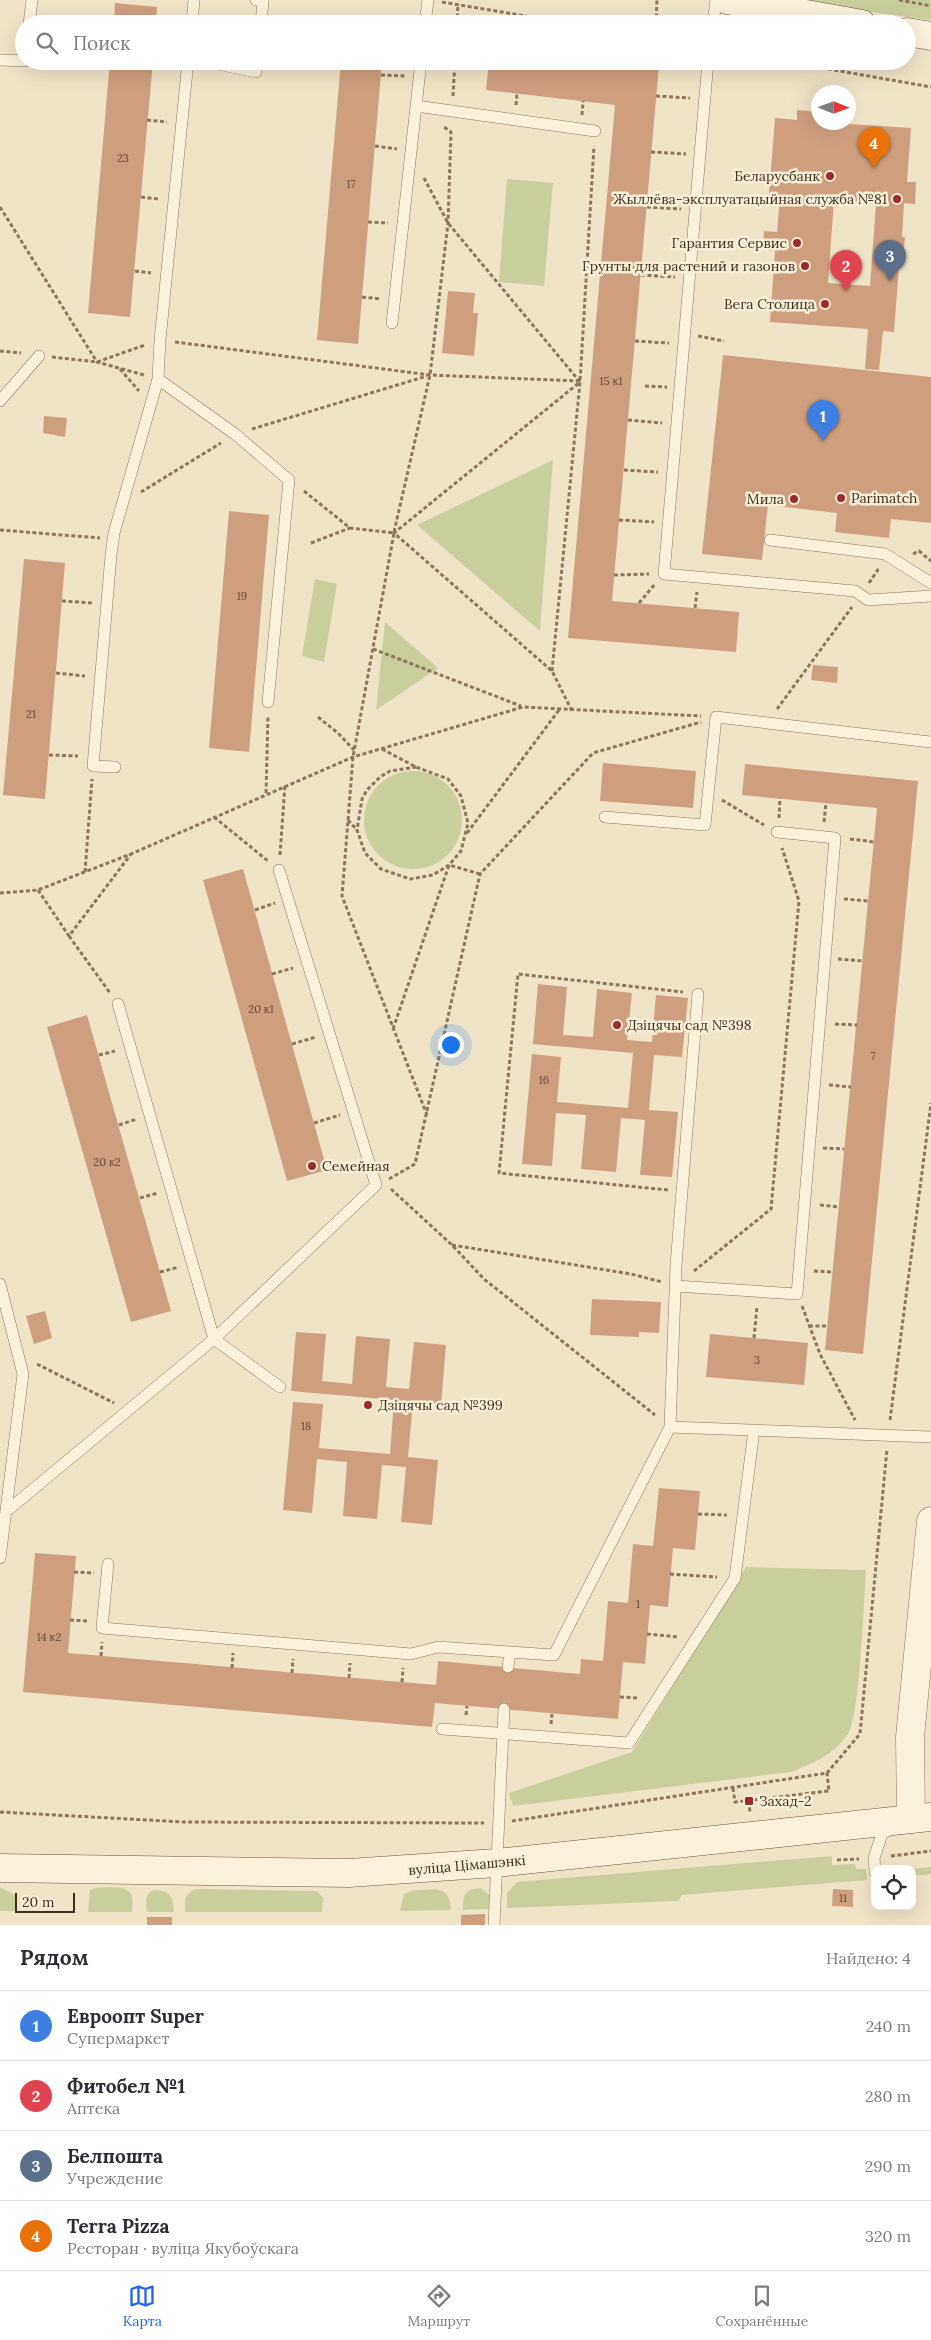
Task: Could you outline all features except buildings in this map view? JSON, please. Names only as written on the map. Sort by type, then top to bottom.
[{"type":"main road","points":[[728,0],[812,15]]},
{"type":"main road","points":[[916,34],[931,36]]},
{"type":"main road","points":[[921,1818],[910,1737],[931,1521]]},
{"type":"main road","name":"вуліца Цімашэнкі","points":[[0,1868],[348,1873],[496,1863],[921,1818]]},
{"type":"lane","points":[[31,15],[32,0]]},
{"type":"lane","points":[[193,15],[194,0]]},
{"type":"lane","points":[[256,0],[263,1],[262,15]]},
{"type":"lane","points":[[714,15],[716,0]]},
{"type":"lane","points":[[428,15],[433,1]]},
{"type":"lane","points":[[0,60],[15,61]]},
{"type":"lane","points":[[115,767],[93,762],[106,604],[114,533],[158,380],[160,340],[187,70]]},
{"type":"lane","points":[[392,323],[420,70]]},
{"type":"lane","points":[[707,70],[664,574],[855,591],[868,600],[931,596]]},
{"type":"lane","points":[[416,106],[595,131]]},
{"type":"lane","points":[[0,401],[39,356]]},
{"type":"lane","points":[[158,380],[236,434],[289,480],[268,702]]},
{"type":"lane","points":[[770,540],[885,554],[931,583]]},
{"type":"lane","points":[[605,817],[705,825],[716,717],[931,742]]},
{"type":"lane","points":[[676,1286],[797,1294],[835,838],[777,832]]},
{"type":"lane","points":[[8,1510],[214,1339],[376,1185],[279,870]]},
{"type":"lane","points":[[108,1564],[102,1628],[411,1654],[438,1647],[554,1654],[670,1427],[682,1192],[698,994]]},
{"type":"lane","points":[[118,1004],[214,1339],[280,1387]]},
{"type":"lane","points":[[0,1284],[24,1374],[8,1510],[0,1558]]},
{"type":"lane","points":[[670,1427],[931,1437]]},
{"type":"lane","points":[[442,1729],[629,1743],[735,1578],[754,1430]]},
{"type":"lane","points":[[508,1667],[510,1652]]},
{"type":"lane","points":[[494,1925],[504,1709]]},
{"type":"lane","points":[[874,1865],[874,1858],[882,1834],[921,1818]]},
{"type":"path","points":[[656,15],[657,0]]},
{"type":"path","points":[[898,0],[931,6]]},
{"type":"path","points":[[433,1],[521,15]]},
{"type":"path","points":[[457,15],[458,4]]},
{"type":"path","points":[[834,70],[931,87]]},
{"type":"path","points":[[381,74],[419,77]]},
{"type":"path","points":[[656,96],[705,98]]},
{"type":"path","points":[[416,106],[451,132],[448,222],[430,375],[394,533],[354,750],[342,896],[426,1115]]},
{"type":"path","points":[[552,671],[580,382],[595,131]]},
{"type":"path","points":[[375,146],[411,151],[448,222],[580,382]]},
{"type":"path","points":[[651,152],[700,155]]},
{"type":"path","points":[[0,207],[97,362]]},
{"type":"path","points":[[647,208],[696,209]]},
{"type":"path","points":[[641,275],[690,277]]},
{"type":"path","points":[[635,341],[684,339],[724,341]]},
{"type":"path","points":[[97,362],[160,340],[430,375],[580,382]]},
{"type":"path","points":[[0,351],[97,362],[158,380]]},
{"type":"path","points":[[120,368],[151,404]]},
{"type":"path","points":[[121,505],[236,434],[430,375]]},
{"type":"path","points":[[394,533],[580,382]]},
{"type":"path","points":[[628,420],[677,424]]},
{"type":"path","points":[[624,470],[673,473]]},
{"type":"path","points":[[289,480],[350,528]]},
{"type":"path","points":[[620,520],[669,523]]},
{"type":"path","points":[[311,543],[350,528],[394,533],[552,671],[572,711]]},
{"type":"path","points":[[0,530],[105,538]]},
{"type":"path","points":[[767,723],[880,567],[919,551],[931,560]]},
{"type":"path","points":[[614,576],[664,574]]},
{"type":"path","points":[[639,604],[664,574]]},
{"type":"path","points":[[62,601],[106,604]]},
{"type":"path","points":[[372,649],[523,707],[716,717]]},
{"type":"path","points":[[56,673],[100,677]]},
{"type":"path","points":[[266,794],[268,702]]},
{"type":"path","points":[[0,893],[38,890],[131,854],[285,785],[353,757],[523,707]]},
{"type":"path","points":[[465,835],[560,710]]},
{"type":"path","points":[[318,717],[339,734],[354,750]]},
{"type":"path","points":[[670,1427],[484,1279],[452,1245],[384,1182],[415,1164],[480,874],[593,754],[716,717]]},
{"type":"path","points":[[348,820],[357,830],[365,853],[381,869],[410,879],[433,875],[449,865],[461,850],[468,823],[462,796],[448,779],[416,767],[381,749]]},
{"type":"path","points":[[49,755],[93,762],[85,872]]},
{"type":"path","points":[[357,830],[362,799],[367,790],[380,777],[390,771],[416,767]]},
{"type":"path","points":[[279,870],[285,785]]},
{"type":"path","points":[[452,1245],[631,1274],[676,1286],[771,1209],[799,901],[777,832],[709,792]]},
{"type":"path","points":[[214,817],[279,870]]},
{"type":"path","points":[[835,838],[874,842]]},
{"type":"path","points":[[69,936],[131,854]]},
{"type":"path","points":[[449,865],[480,874]]},
{"type":"path","points":[[393,1029],[449,865]]},
{"type":"path","points":[[38,890],[118,1004]]},
{"type":"path","points":[[830,898],[868,901]]},
{"type":"path","points":[[825,958],[863,961]]},
{"type":"path","points":[[272,974],[308,963]]},
{"type":"path","points":[[682,1192],[499,1173],[518,974],[698,994]]},
{"type":"path","points":[[820,1022],[857,1025]]},
{"type":"path","points":[[292,1044],[329,1033]]},
{"type":"path","points":[[815,1084],[850,1087]]},
{"type":"path","points":[[0,1812],[184,1822],[498,1823],[827,1773],[860,1734],[888,1436],[931,1103]]},
{"type":"path","points":[[314,1123],[353,1111]]},
{"type":"path","points":[[809,1147],[844,1149]]},
{"type":"path","points":[[754,1338],[758,1291]]},
{"type":"path","points":[[797,1294],[820,1354],[863,1435]]},
{"type":"path","points":[[809,1326],[828,1326]]},
{"type":"path","points":[[18,1354],[128,1410]]},
{"type":"path","points":[[698,1514],[743,1516]]},
{"type":"path","points":[[670,1574],[735,1578]]},
{"type":"path","points":[[647,1634],[696,1638]]},
{"type":"path","points":[[733,1788],[735,1802],[829,1791],[827,1773]]},
{"type":"path","points":[[886,1856],[931,1851]]},
{"type":"path","points":[[837,1860],[863,1858]]},
{"type":"green space","points":[[749,0],[931,0],[931,20],[916,18],[916,15],[797,9]]},
{"type":"green space","points":[[507,179],[553,183],[544,286],[499,282]]},
{"type":"green space","points":[[553,460],[540,631],[417,525]]},
{"type":"green space","points":[[315,579],[337,584],[324,662],[302,656]]},
{"type":"green space","points":[[385,622],[438,668],[376,710]]},
{"type":"green space","points":[[413,771],[423,772],[440,779],[454,793],[461,810],[461,830],[454,847],[440,861],[423,868],[413,869],[403,868],[386,861],[372,847],[365,830],[364,820],[365,810],[372,793],[386,779],[403,772]]},
{"type":"green space","points":[[746,1567],[866,1570],[856,1705],[848,1734],[842,1742],[823,1757],[791,1772],[513,1806],[509,1793],[632,1752]]},
{"type":"green space","points":[[832,1856],[832,1865],[855,1864],[856,1869],[866,1869],[867,1880],[682,1895],[678,1901],[507,1908],[507,1893],[517,1882]]},
{"type":"green space","points":[[931,1867],[931,1874],[916,1876],[916,1869]]},
{"type":"green space","points":[[0,1887],[15,1895],[15,1911],[0,1911]]},
{"type":"green space","points":[[95,1888],[121,1888],[130,1892],[132,1896],[132,1912],[88,1912],[90,1890]]},
{"type":"green space","points":[[481,1888],[489,1895],[490,1909],[463,1910],[466,1893]]},
{"type":"green space","points":[[197,1889],[317,1891],[323,1898],[322,1912],[185,1912],[187,1894]]},
{"type":"green space","points":[[434,1889],[444,1892],[450,1901],[451,1910],[400,1911],[404,1894],[414,1890]]},
{"type":"green space","points":[[153,1890],[163,1891],[170,1895],[174,1912],[147,1912],[147,1897]]},
{"type":"place","name":"Terra Pizza","points":[[874,168]]},
{"type":"place","name":"Беларусбанк","points":[[830,176]]},
{"type":"place","name":"Жыллёва-эксплуатацыйная служба №81","points":[[897,199]]},
{"type":"place","name":"Гарантия Сервис","points":[[797,243]]},
{"type":"place","name":"Грунты для растений и газонов","points":[[805,266]]},
{"type":"place","name":"Белпошта","points":[[890,281]]},
{"type":"place","name":"Фитобел №1","points":[[846,291]]},
{"type":"place","name":"Вега Столица","points":[[825,304]]},
{"type":"place","name":"Евроопт Super","points":[[823,441]]},
{"type":"place","name":"Parimatch","points":[[841,498]]},
{"type":"place","name":"Мила","points":[[794,499]]},
{"type":"place","name":"Дзіцячы сад №398","points":[[617,1025]]},
{"type":"place","name":"Семейная","points":[[312,1166]]},
{"type":"place","name":"Дзіцячы сад №399","points":[[368,1405]]},
{"type":"place","name":"Захад-2","points":[[749,1801]]}]
